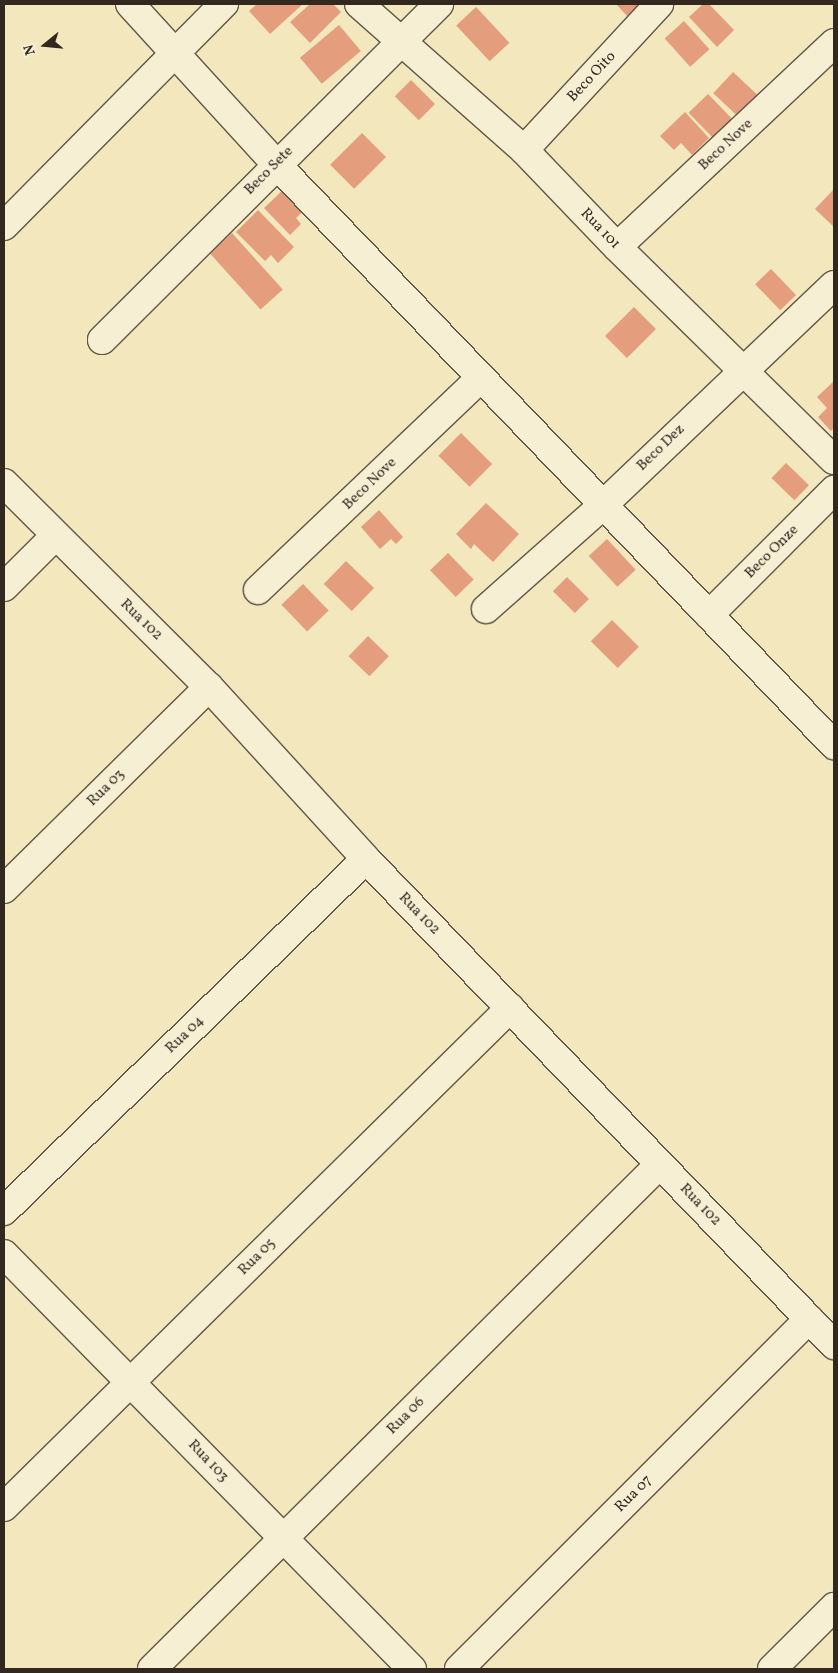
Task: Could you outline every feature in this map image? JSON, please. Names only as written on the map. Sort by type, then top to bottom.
[{"type":"street","points":[[130,4],[276,164],[834,745]]},
{"type":"street","points":[[4,226],[174,52],[224,4]]},
{"type":"street","name":"Rua 101","points":[[360,4],[524,150],[617,247],[834,460]]},
{"type":"street","name":"Beco Sete","points":[[102,340],[276,164],[439,4]]},
{"type":"street","name":"Beco Oito","points":[[524,150],[659,4]]},
{"type":"street","name":"Beco Nove","points":[[617,247],[834,42]]},
{"type":"street","name":"Beco Dez","points":[[486,609],[603,505],[742,370],[834,285]]},
{"type":"street","name":"Beco Nove","points":[[258,590],[481,378]]},
{"type":"street","name":"Rua 102","points":[[4,483],[55,536],[209,687],[366,859],[834,1345]]},
{"type":"street","name":"Beco Onze","points":[[709,615],[834,490]]},
{"type":"street","points":[[4,587],[55,536]]},
{"type":"street","name":"Rua 03","points":[[4,889],[209,687]]},
{"type":"street","name":"Rua 04","points":[[4,1212],[366,859]]},
{"type":"street","name":"Rua 05","points":[[4,1507],[510,1008]]},
{"type":"street","name":"Rua 06","points":[[152,1669],[660,1164]]},
{"type":"street","name":"Rua 103","points":[[4,1254],[412,1669]]},
{"type":"street","name":"Rua 07","points":[[459,1669],[809,1319]]},
{"type":"street","points":[[772,1669],[834,1607]]},
{"type":"building","points":[[257,4],[303,4],[270,34],[249,11]]},
{"type":"building","points":[[310,4],[333,4],[341,12],[310,43],[290,22]]},
{"type":"building","points":[[616,4],[642,4],[628,17]]},
{"type":"building","points":[[703,4],[709,4],[734,30],[717,47],[689,17]]},
{"type":"building","points":[[476,7],[509,43],[490,61],[456,25]]},
{"type":"building","points":[[684,21],[709,49],[690,67],[665,38]]},
{"type":"building","points":[[339,25],[361,51],[322,84],[300,58]]},
{"type":"building","points":[[733,72],[760,97],[740,118],[713,93]]},
{"type":"building","points":[[411,80],[435,104],[419,120],[395,96]]},
{"type":"building","points":[[708,94],[734,121],[714,139],[689,113]]},
{"type":"building","points":[[685,112],[709,138],[692,155],[681,143],[674,150],[660,136]]},
{"type":"building","points":[[362,133],[386,157],[354,189],[330,165]]},
{"type":"building","points":[[285,188],[305,209],[296,218],[301,224],[290,235],[264,208]]},
{"type":"building","points":[[834,189],[834,227],[815,209]]},
{"type":"building","points":[[258,210],[294,247],[278,263],[271,255],[265,261],[236,232]]},
{"type":"building","points":[[232,233],[283,289],[261,310],[210,253]]},
{"type":"building","points":[[771,269],[796,295],[780,310],[755,284]]},
{"type":"building","points":[[634,307],[656,329],[627,358],[605,336]]},
{"type":"building","points":[[834,381],[834,428],[831,431],[818,417],[827,408],[817,397]]},
{"type":"building","points":[[461,433],[492,464],[469,487],[438,456]]},
{"type":"building","points":[[786,463],[809,485],[794,500],[771,478]]},
{"type":"building","points":[[486,503],[519,534],[493,562],[474,544],[471,549],[456,534]]},
{"type":"building","points":[[379,510],[403,537],[396,544],[391,539],[380,549],[361,527]]},
{"type":"building","points":[[607,539],[636,570],[617,587],[589,556]]},
{"type":"building","points":[[448,553],[474,580],[456,597],[430,570]]},
{"type":"building","points":[[346,561],[374,588],[352,611],[324,584]]},
{"type":"building","points":[[567,577],[589,599],[575,613],[553,591]]},
{"type":"building","points":[[303,584],[329,611],[307,631],[281,605]]},
{"type":"building","points":[[612,620],[639,647],[618,668],[591,641]]},
{"type":"building","points":[[368,636],[389,656],[369,676],[349,656]]}]
